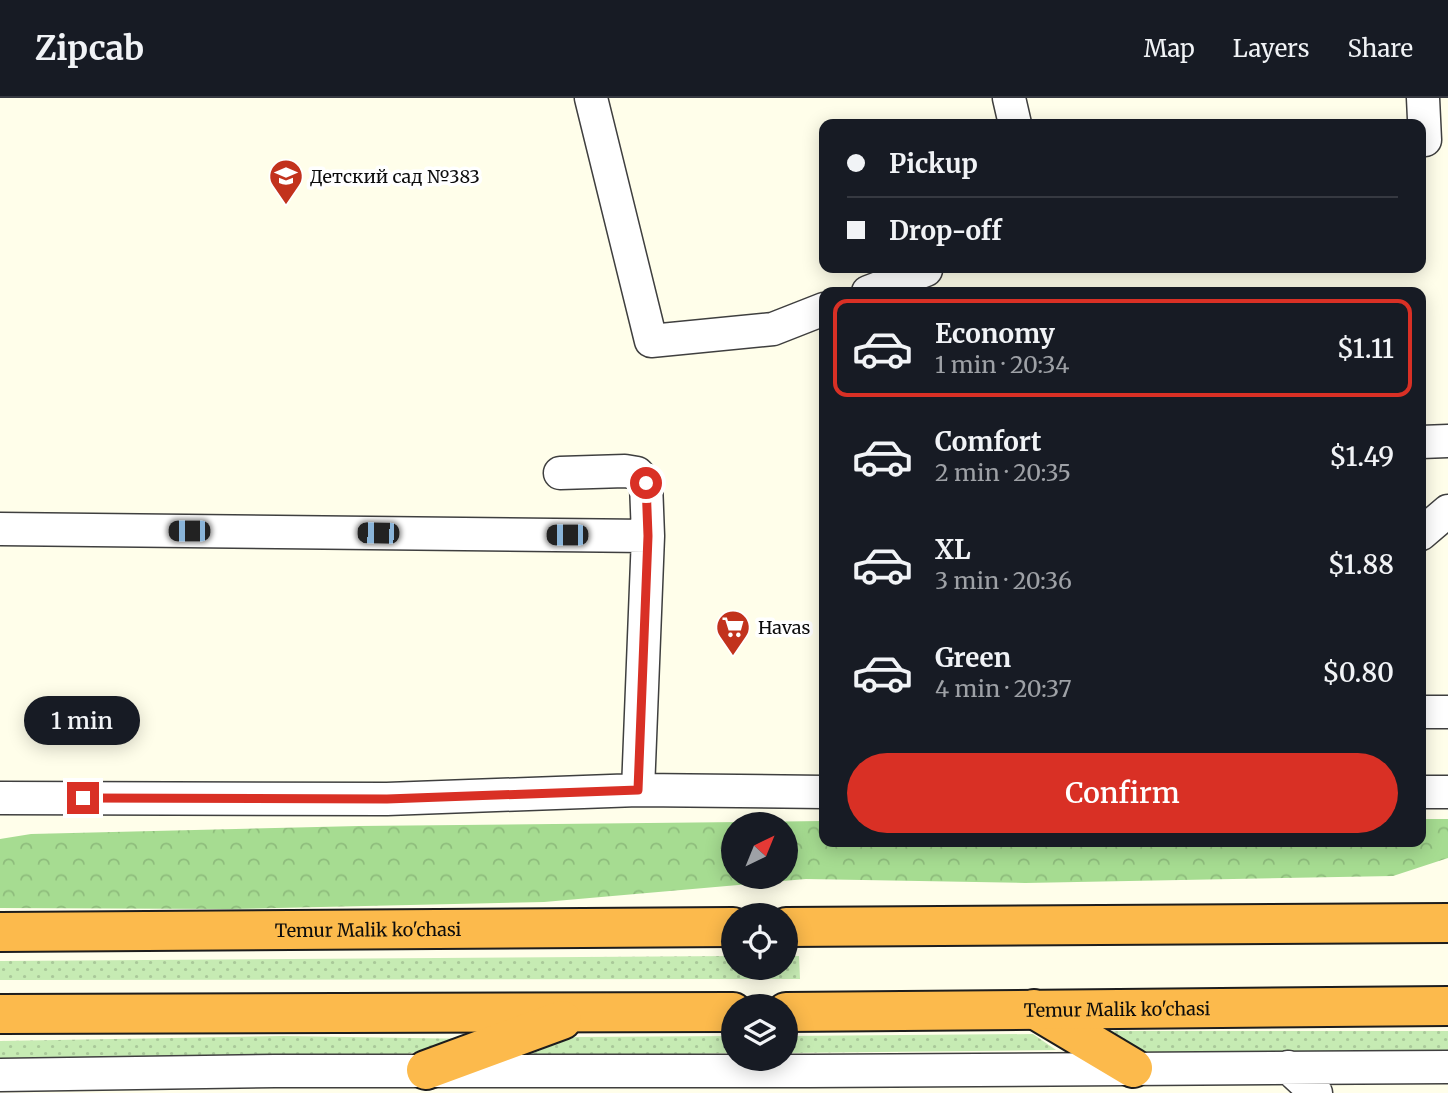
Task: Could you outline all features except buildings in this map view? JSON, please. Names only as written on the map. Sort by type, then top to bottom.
[{"type":"highway","points":[[798,927],[1448,923]]},
{"type":"highway","name":"Temur Malik ko'chasi","points":[[0,932],[721,928]]},
{"type":"highway","name":"Temur Malik ko'chasi","points":[[798,1012],[1448,1006]]},
{"type":"highway","points":[[1034,1009],[1133,1068]]},
{"type":"highway","points":[[426,1070],[586,1011]]},
{"type":"highway","points":[[0,1014],[721,1012]]},
{"type":"street","points":[[591,98],[652,341],[773,329],[819,311]]},
{"type":"street","points":[[1009,98],[1014,119]]},
{"type":"street","points":[[1423,98],[1431,140]]},
{"type":"street","points":[[881,287],[918,273]]},
{"type":"street","points":[[1426,442],[1448,441]]},
{"type":"street","points":[[560,473],[625,471],[637,473],[646,483],[648,536],[638,790]]},
{"type":"street","points":[[1426,530],[1448,511]]},
{"type":"street","points":[[0,529],[648,536]]},
{"type":"street","points":[[1426,712],[1448,712]]},
{"type":"street","points":[[0,798],[387,799],[638,790],[819,792]]},
{"type":"street","points":[[1426,792],[1448,792]]},
{"type":"street","points":[[1288,1067],[1316,1093]]},
{"type":"street","points":[[0,1075],[276,1082],[426,1070],[811,1082],[1133,1068],[1448,1067]]},
{"type":"green space","points":[[1426,819],[1448,819],[1448,858],[1393,876],[1025,883],[798,880],[798,821],[819,821],[819,847],[1426,847]]},
{"type":"green space","points":[[721,822],[721,886],[544,902],[229,909],[0,908],[0,839],[31,834],[359,826]]},
{"type":"green space","points":[[721,956],[721,979],[0,980],[0,961]]},
{"type":"green space","points":[[798,956],[799,956],[798,979]]},
{"type":"green space","points":[[1098,1031],[1448,1031],[1448,1050],[1140,1054]]},
{"type":"green space","points":[[1033,1034],[1056,1050],[798,1053],[798,1036]]},
{"type":"green space","points":[[282,1036],[478,1039],[393,1057],[0,1062],[0,1041]]},
{"type":"green space","points":[[721,1036],[721,1053],[520,1058],[575,1037]]},
{"type":"place","name":"Детский сад №383","points":[[286,206]]},
{"type":"place","name":"Havas","points":[[733,657]]},
{"type":"route","points":[[83,798],[387,799],[638,790],[648,536],[646,483]]}]
